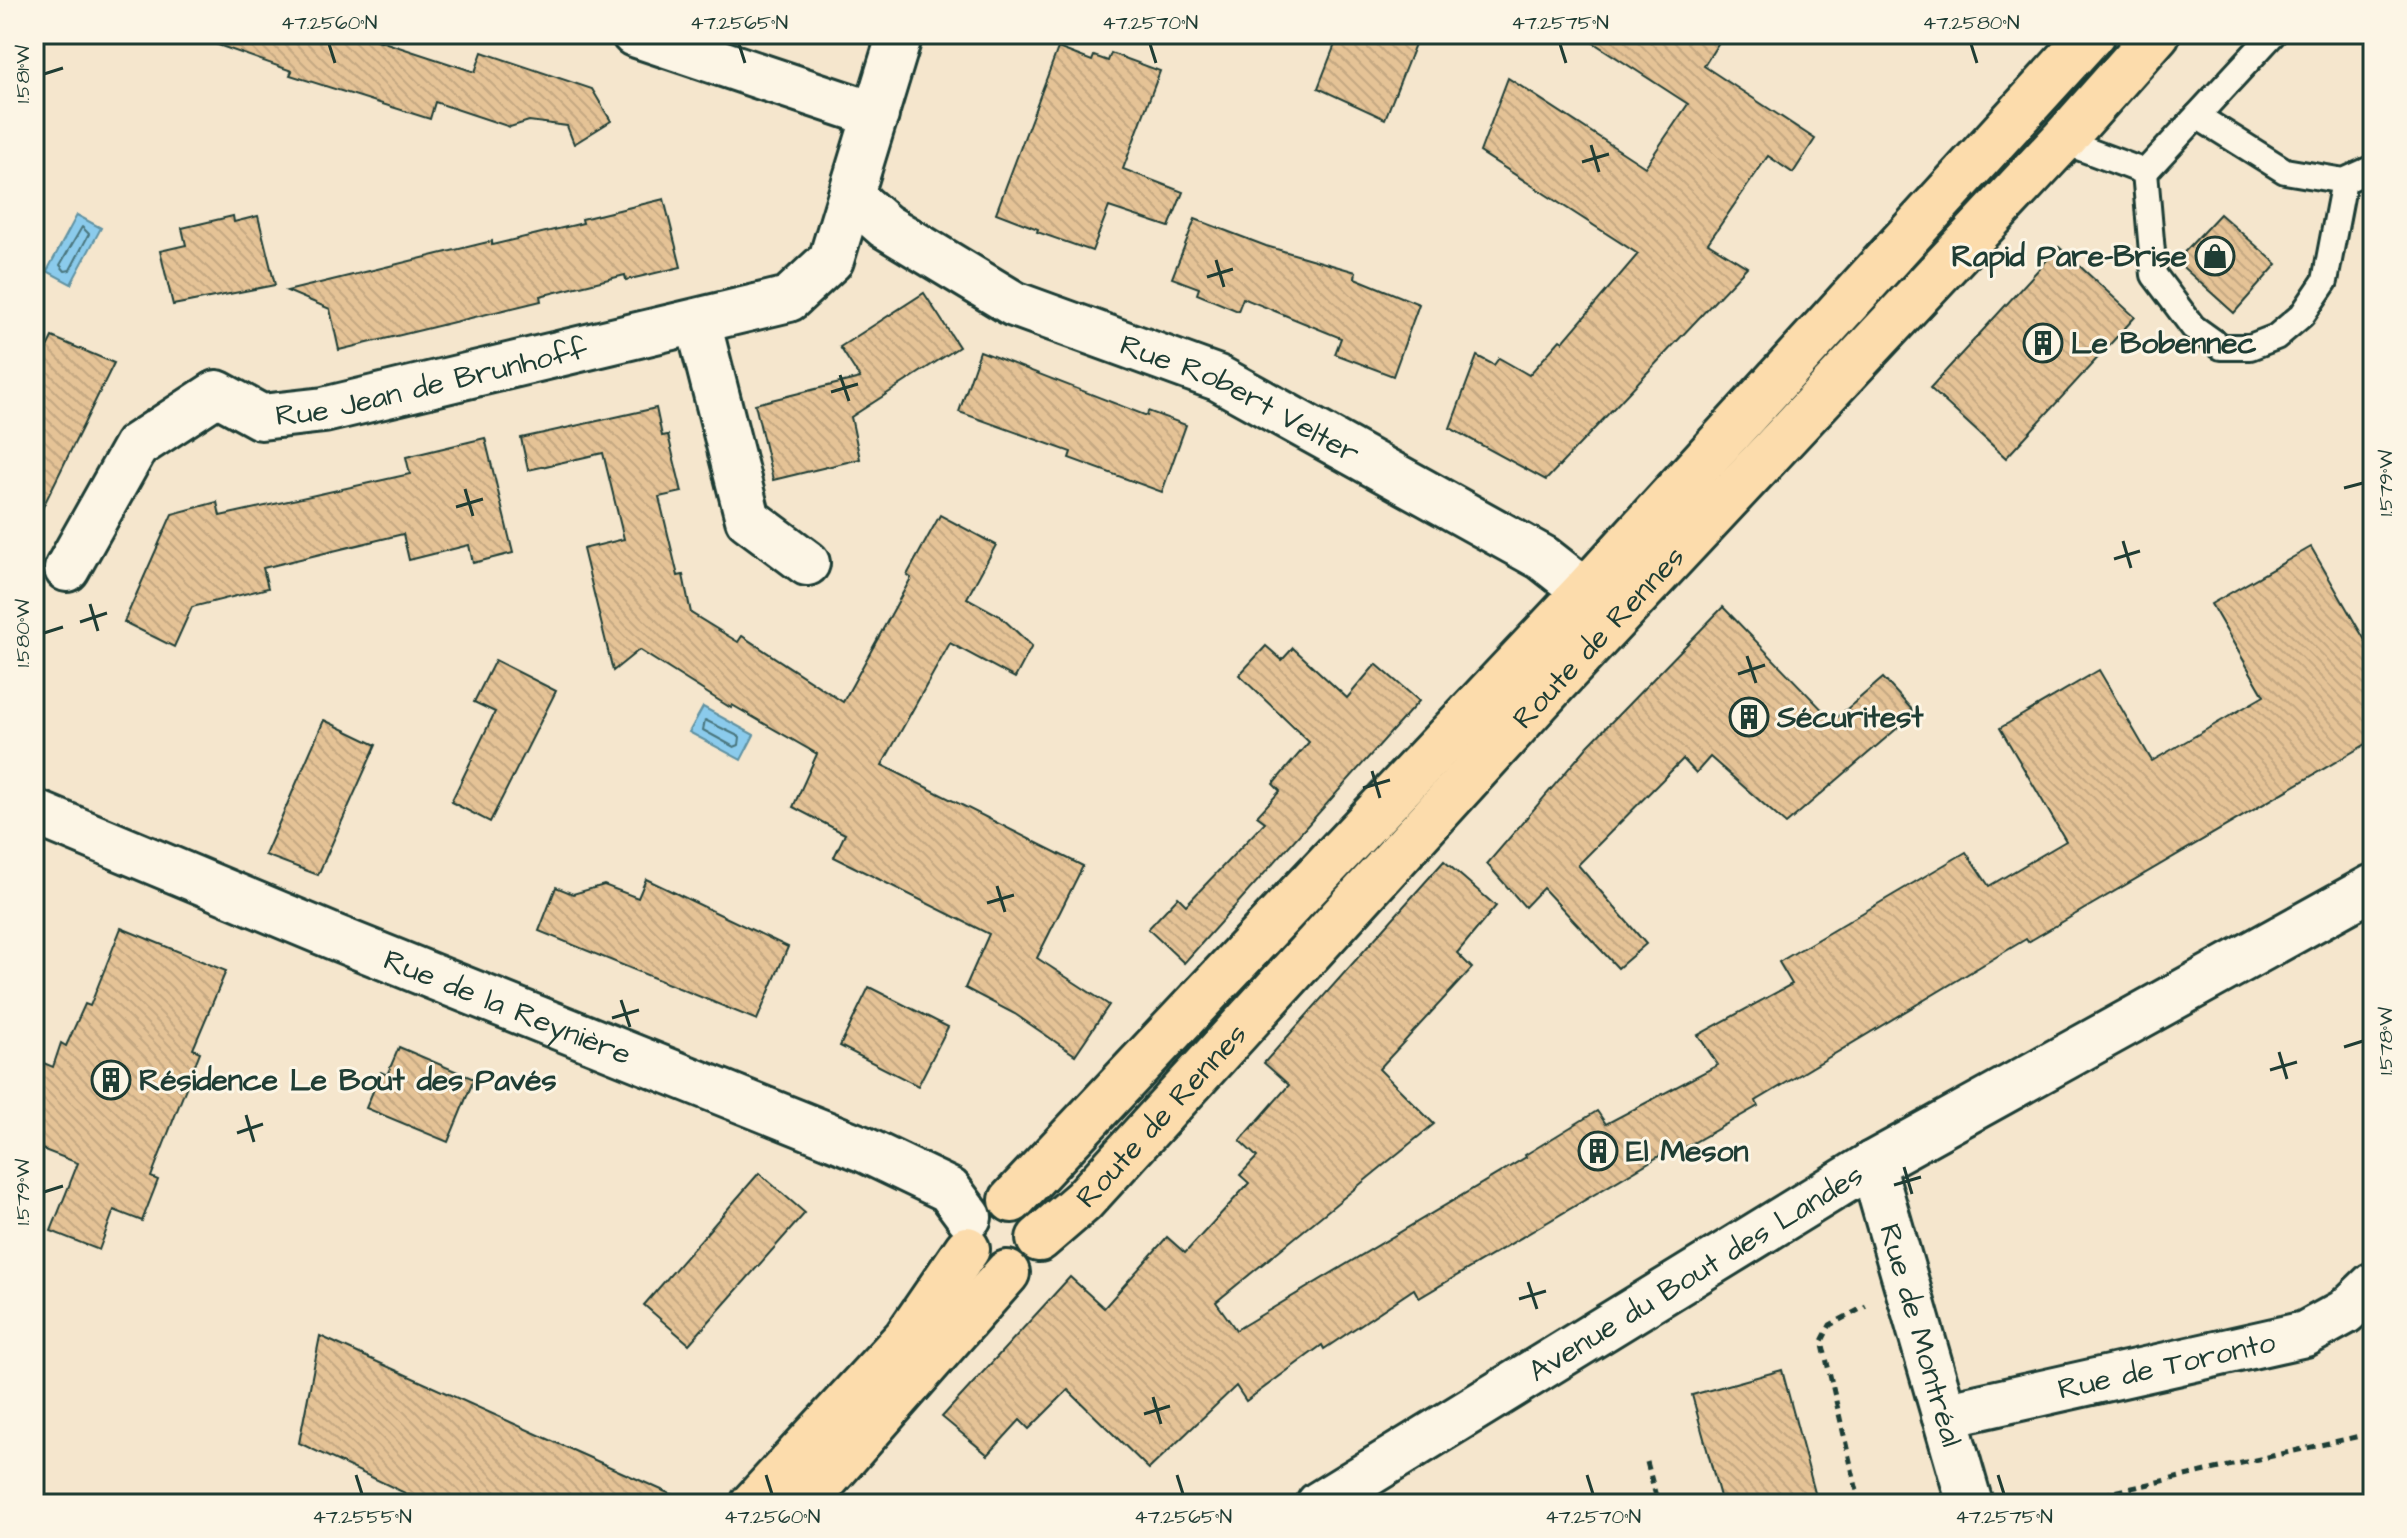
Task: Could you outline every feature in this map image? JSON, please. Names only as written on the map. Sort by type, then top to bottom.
[{"type":"main road","name":"Route de Rennes","points":[[1012,1200],[1585,591],[2092,34]]},
{"type":"main road","name":"Route de Rennes","points":[[1039,1239],[1083,1201],[1556,682],[2062,141],[2157,34]]},
{"type":"main road","points":[[753,1504],[906,1338],[968,1233],[980,1205],[996,1199],[1012,1200],[1027,1208],[1036,1222],[1039,1239],[1034,1254],[1022,1267],[1007,1273],[990,1272],[976,1263],[968,1233]]},
{"type":"main road","points":[[804,1504],[1007,1273]]},
{"type":"street","points":[[634,34],[861,110]]},
{"type":"street","points":[[852,197],[861,110],[900,34]]},
{"type":"street","name":"Rue Robert Velter","points":[[852,197],[885,226],[976,278],[1014,304],[1218,378],[1543,558],[1585,591]]},
{"type":"street","name":"Rue Jean de Brunhoff","points":[[67,569],[136,446],[217,393],[261,417],[324,410],[789,299],[831,260],[852,197]]},
{"type":"street","points":[[698,322],[748,519],[807,563]]},
{"type":"street","name":"Rue de la Reynière","points":[[34,812],[334,937],[863,1149],[949,1190],[968,1233]]},
{"type":"street","name":"Avenue du Bout des Landes","points":[[1319,1504],[1872,1164],[2373,887]]},
{"type":"street","name":"Rue de Montréal","points":[[1872,1164],[1970,1504]]},
{"type":"street","name":"Rue de Toronto","points":[[1944,1415],[2305,1334],[2345,1312],[2373,1285]]},
{"type":"lane","points":[[2273,34],[2145,172],[2154,275],[2193,327],[2221,347],[2250,347],[2276,337],[2302,315],[2325,281],[2344,181]]},
{"type":"lane","points":[[2197,116],[2285,171],[2344,181],[2373,168]]},
{"type":"lane","points":[[2062,141],[2145,172]]},
{"type":"path","points":[[1860,1504],[1822,1341],[1830,1325],[1854,1310],[1909,1293]]},
{"type":"path","points":[[2062,1504],[2373,1433]]},
{"type":"path","points":[[1647,1462],[1658,1504]]},
{"type":"water","points":[[77,215],[101,228],[71,284],[47,271]]},
{"type":"water","points":[[703,707],[754,735],[741,760],[689,732]]},
{"type":"building","points":[[205,34],[359,34],[475,72],[482,52],[592,89],[611,121],[574,144],[567,126],[529,121],[510,127],[435,102],[430,119],[290,75],[292,71],[204,40]]},
{"type":"building","points":[[1339,34],[1419,34],[1385,119],[1318,88]]},
{"type":"building","points":[[1580,34],[1724,34],[1704,66],[1815,139],[1793,173],[1768,156],[1708,243],[1747,267],[1546,480],[1450,428],[1477,356],[1494,365],[1499,358],[1529,375],[1560,340],[1563,342],[1638,254],[1480,152],[1508,78],[1645,167],[1688,104]]},
{"type":"building","points":[[1058,48],[1092,61],[1094,56],[1108,61],[1111,53],[1160,71],[1123,169],[1183,192],[1169,227],[1109,207],[1092,251],[1037,232],[1038,229],[996,213]]},
{"type":"building","points":[[664,199],[681,267],[626,280],[625,275],[540,296],[541,301],[339,350],[330,309],[287,291],[492,241],[492,245],[583,223],[582,219]]},
{"type":"building","points":[[2220,214],[2277,264],[2234,313],[2176,261]]},
{"type":"building","points":[[233,216],[234,222],[258,216],[275,285],[173,305],[160,251],[186,245],[182,228]]},
{"type":"building","points":[[1195,219],[1266,246],[1356,272],[1355,278],[1419,304],[1393,376],[1335,354],[1341,338],[1243,298],[1238,311],[1197,294],[1199,288],[1172,278]]},
{"type":"building","name":"Le Bobennec","points":[[2059,247],[2135,317],[2006,458],[1930,388]]},
{"type":"building","points":[[924,293],[959,347],[851,417],[860,459],[773,480],[755,404],[860,378],[840,347]]},
{"type":"building","points":[[52,337],[114,363],[34,525],[34,374]]},
{"type":"building","points":[[980,351],[1147,416],[1148,411],[1186,425],[1162,492],[1069,458],[1071,452],[959,412]]},
{"type":"building","points":[[656,408],[662,436],[668,435],[682,492],[659,497],[678,576],[683,575],[691,613],[738,642],[742,636],[843,702],[911,578],[907,575],[940,515],[996,545],[967,598],[1000,616],[1032,646],[1015,678],[950,643],[882,765],[1083,866],[1037,958],[1109,1005],[1075,1055],[1015,1014],[965,988],[989,934],[834,857],[845,834],[793,807],[817,754],[732,705],[731,708],[639,650],[613,671],[583,549],[624,539],[603,453],[528,470],[521,438]]},
{"type":"building","points":[[485,438],[513,553],[473,563],[469,545],[409,560],[403,534],[263,568],[268,588],[192,607],[174,647],[124,622],[172,514],[217,502],[220,516],[410,474],[406,457]]},
{"type":"building","points":[[2311,547],[2373,654],[2373,740],[2028,942],[2026,939],[1756,1101],[1758,1106],[1670,1156],[1668,1151],[1419,1298],[1414,1289],[1324,1349],[1322,1345],[1246,1401],[1236,1386],[1149,1469],[1068,1390],[1029,1429],[1020,1420],[988,1455],[942,1417],[1070,1277],[1104,1308],[1167,1237],[1185,1253],[1249,1183],[1240,1175],[1257,1157],[1240,1141],[1289,1085],[1264,1063],[1444,861],[1496,906],[1457,953],[1472,968],[1379,1069],[1434,1124],[1216,1302],[1236,1330],[1526,1157],[1597,1111],[1606,1124],[1718,1065],[1698,1035],[1792,984],[1779,962],[1966,852],[1989,886],[2066,841],[2000,728],[2099,670],[2152,761],[2264,696],[2211,604]]},
{"type":"building","points":[[1723,607],[1833,721],[1883,678],[1915,713],[1786,824],[1710,757],[1696,773],[1683,759],[1578,865],[1646,944],[1618,968],[1543,888],[1525,907],[1487,864],[1588,746]]},
{"type":"building","points":[[1266,646],[1282,660],[1293,648],[1347,698],[1376,664],[1419,701],[1184,963],[1148,929],[1178,897],[1186,905],[1265,822],[1257,816],[1280,791],[1273,784],[1309,742],[1239,675]]},
{"type":"building","points":[[495,660],[556,691],[490,822],[451,802],[495,712],[474,702]]},
{"type":"building","points":[[324,720],[376,745],[318,875],[265,855]]},
{"type":"building","points":[[646,879],[788,947],[757,1020],[539,931],[556,887],[573,894],[604,885],[638,898]]},
{"type":"building","name":"Résidence Le Bout des Pavés","points":[[121,928],[226,971],[193,1049],[200,1052],[151,1177],[158,1180],[142,1221],[114,1210],[99,1250],[51,1231],[78,1163],[34,1146],[34,1059],[53,1067],[61,1043],[66,1046],[85,1004],[90,1006]]},
{"type":"building","points":[[869,987],[948,1027],[918,1086],[840,1046]]},
{"type":"building","points":[[399,1047],[474,1079],[448,1142],[366,1108],[381,1072],[387,1075]]},
{"type":"building","points":[[759,1173],[805,1213],[689,1344],[644,1305]]},
{"type":"building","points":[[320,1336],[693,1504],[428,1504],[299,1443]]},
{"type":"building","points":[[1782,1370],[1818,1504],[1722,1504],[1692,1395]]},
{"type":"place","name":"Rapid Pare-Brise","points":[[2215,256]]},
{"type":"place","name":"Le Bobennec","points":[[2043,343]]},
{"type":"place","name":"Sécuritest","points":[[1749,717]]},
{"type":"place","name":"Résidence Le Bout des Pavés","points":[[111,1080]]},
{"type":"place","name":"El Meson","points":[[1598,1151]]}]
